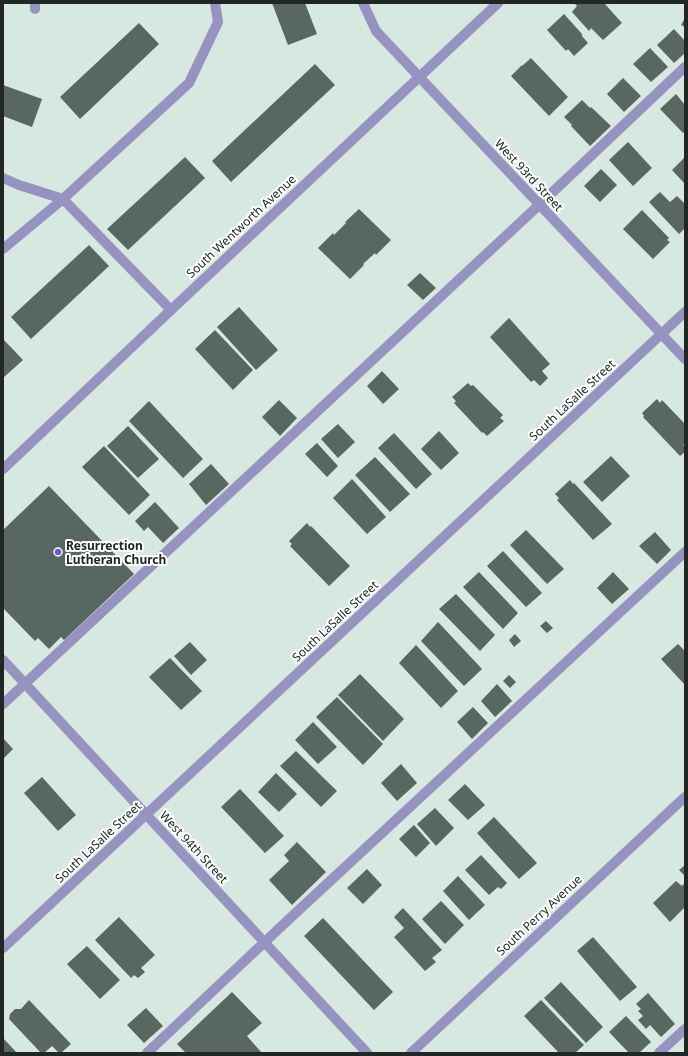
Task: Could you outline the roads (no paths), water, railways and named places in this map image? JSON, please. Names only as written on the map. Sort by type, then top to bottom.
[{"type":"street","points":[[3,249],[63,199],[189,83],[218,22],[215,3]]},
{"type":"street","name":"West 93rd Street","points":[[363,3],[376,31],[685,359]]},
{"type":"street","name":"South Wentworth Avenue","points":[[3,469],[498,3]]},
{"type":"street","points":[[3,704],[685,67]]},
{"type":"street","points":[[3,178],[19,185],[63,199],[171,310]]},
{"type":"street","name":"South LaSalle Street","points":[[3,948],[685,312]]},
{"type":"street","points":[[147,1053],[264,942],[685,552]]},
{"type":"street","name":"West 94th Street","points":[[3,660],[367,1053]]},
{"type":"street","name":"South Perry Avenue","points":[[411,1053],[685,796]]},
{"type":"street","points":[[659,1053],[685,1029]]},
{"type":"place","name":"Resurrection Lutheran Church","points":[[58,552]]}]
